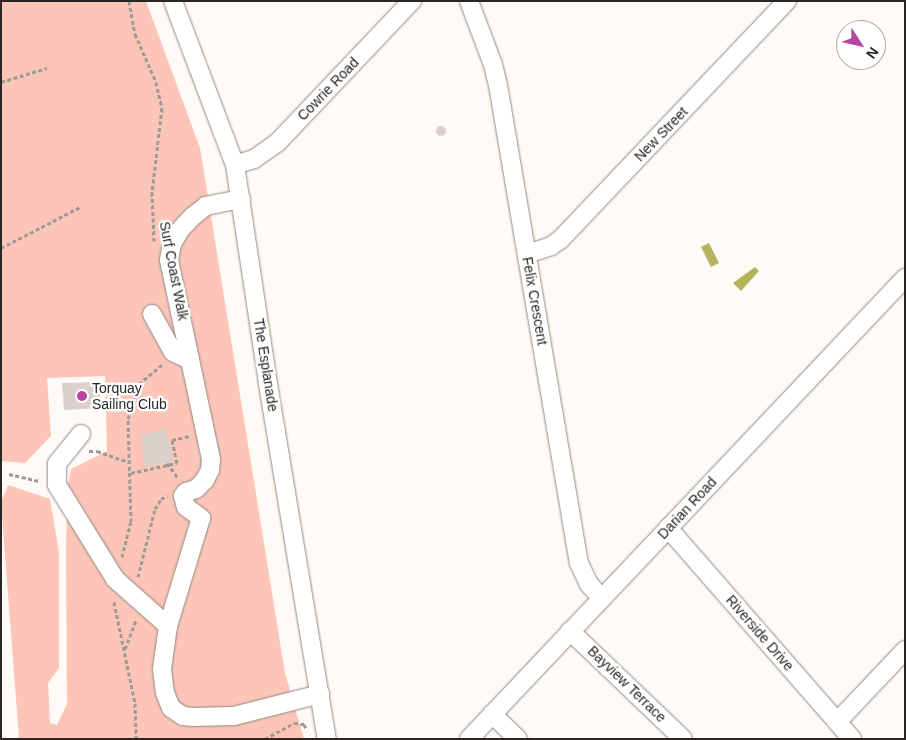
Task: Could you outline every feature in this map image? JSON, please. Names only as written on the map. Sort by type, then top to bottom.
[{"type":"street","name":"The Esplanade","points":[[173,1],[235,165],[268,384],[327,739]]},
{"type":"street","name":"Cowrie Road","points":[[235,165],[254,159],[278,142],[412,1]]},
{"type":"street","name":"Felix Crescent","points":[[469,1],[493,65],[579,563],[589,584],[601,598]]},
{"type":"street","name":"New Street","points":[[527,254],[551,246],[560,240],[786,1]]},
{"type":"street","points":[[241,199],[206,206],[180,230],[172,244],[168,260],[210,459],[208,476],[201,485],[184,493],[186,507],[201,518],[168,626],[162,669],[165,693],[171,708],[183,716],[234,716],[320,694]]},
{"type":"street","name":"Darian Road","points":[[468,739],[905,278]]},
{"type":"street","points":[[152,314],[173,352],[190,360]]},
{"type":"street","points":[[81,434],[57,464],[57,485],[115,579],[168,626]]},
{"type":"street","name":"Riverside Drive","points":[[668,528],[852,739]]},
{"type":"street","name":"Bayview Terrace","points":[[570,631],[682,739]]},
{"type":"street","points":[[837,722],[905,650]]},
{"type":"street","points":[[492,714],[518,739]]},
{"type":"path","name":"Surf Coast Walk","points":[[129,1],[135,34],[156,82],[162,108],[152,192],[155,243]]},
{"type":"path","points":[[1,82],[47,68]]},
{"type":"path","points":[[1,248],[82,206]]},
{"type":"path","points":[[136,739],[135,703],[112,591],[130,533],[131,473],[128,419],[139,384],[168,361],[173,352]]},
{"type":"path","points":[[131,473],[177,463],[172,440],[204,433]]},
{"type":"path","points":[[97,451],[129,462]]},
{"type":"path","points":[[9,474],[57,485]]},
{"type":"path","points":[[124,650],[142,604],[144,590],[137,574],[155,509],[161,498],[184,493]]},
{"type":"path","points":[[265,739],[298,722],[304,724],[309,736]]},
{"type":"shaded area","points":[[1,1],[146,1],[200,148],[285,673],[304,739],[19,739],[1,502],[8,485],[50,499],[59,552],[59,668],[48,683],[50,723],[57,725],[67,704],[67,490],[71,469],[107,451],[105,376],[47,378],[51,436],[25,463],[1,461]]},
{"type":"shaded area","points":[[709,243],[719,263],[711,267],[701,247]]},
{"type":"shaded area","points":[[755,267],[759,271],[741,291],[733,283]]},
{"type":"building","points":[[439,126],[443,126],[446,131],[445,135],[439,136],[436,133],[436,129]]},
{"type":"building","name":"Torquay Sailing Club","points":[[100,382],[101,408],[64,410],[62,383]]},
{"type":"building","points":[[166,429],[173,462],[146,467],[140,435]]},
{"type":"place","name":"Torquay Sailing Club","points":[[82,396]]}]
